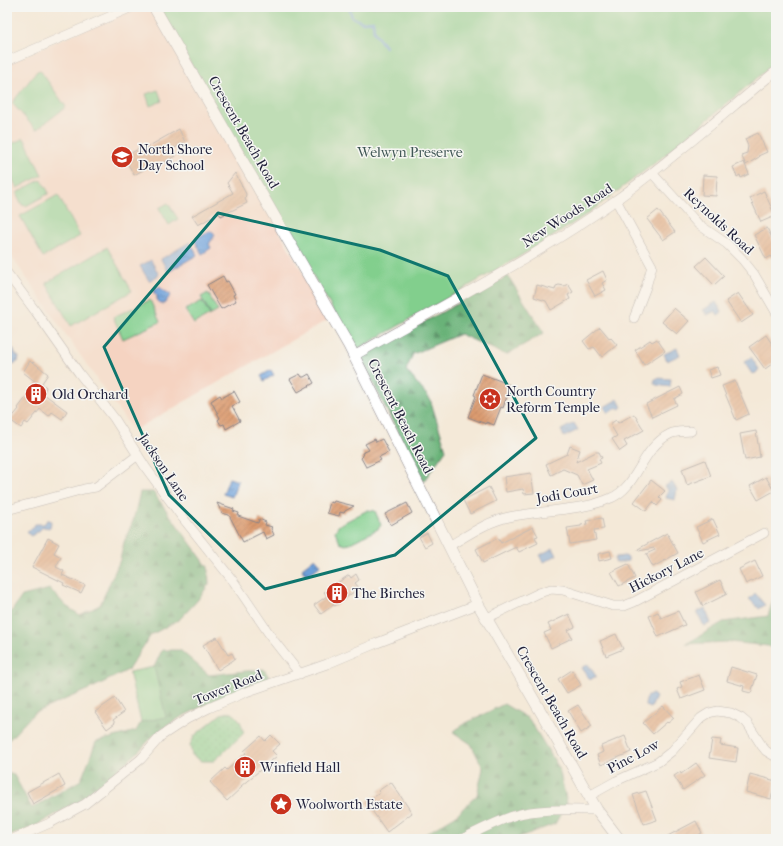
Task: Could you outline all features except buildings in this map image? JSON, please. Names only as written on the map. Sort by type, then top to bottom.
[{"type":"street","points":[[7,60],[132,7]]},
{"type":"street","name":"Crescent Beach Road","points":[[154,7],[354,356],[478,604],[546,719],[597,810],[620,839]]},
{"type":"street","name":"New Woods Road","points":[[354,356],[513,266],[616,200],[652,174],[776,71]]},
{"type":"street","name":"Reynolds Road","points":[[652,174],[698,224],[727,244],[742,259],[754,274],[776,312]]},
{"type":"street","points":[[616,200],[652,266],[634,318]]},
{"type":"street","name":"Jackson Lane","points":[[7,273],[79,373],[114,418],[146,468],[182,517],[234,582],[274,641],[300,674]]},
{"type":"street","name":"Jodi Court","points":[[449,546],[482,527],[508,517],[588,505],[612,498],[634,478],[646,455],[659,441],[671,434],[691,431]]},
{"type":"street","points":[[7,510],[96,487],[138,455]]},
{"type":"street","name":"Hickory Lane","points":[[487,618],[539,593],[551,589],[563,590],[613,606],[624,606],[764,533]]},
{"type":"street","name":"Tower Road","points":[[13,839],[50,823],[85,804],[141,759],[161,736],[187,719],[246,692],[300,674],[478,604]]},
{"type":"street","name":"Pine Low","points":[[589,796],[658,762],[672,751],[701,718],[709,713],[717,711],[731,713],[741,718],[747,723],[766,751],[776,757]]},
{"type":"street","points":[[462,839],[486,827],[516,815],[552,810],[597,810]]},
{"type":"highlighted area","points":[[218,213],[380,250],[448,276],[536,438],[395,555],[265,589],[169,495],[104,347]]},
{"type":"shaded area","name":"North Shore Day School","points":[[137,7],[152,7],[329,319],[133,431],[7,250],[7,63]]},
{"type":"green space","name":"Welwyn Preserve","points":[[158,7],[776,7],[776,62],[664,156],[587,214],[546,241],[356,350]]},
{"type":"green space","points":[[40,70],[66,107],[36,130],[12,103],[37,71]]},
{"type":"green space","points":[[158,90],[162,101],[150,106],[146,94]]},
{"type":"green space","points":[[24,138],[42,175],[17,188],[7,168],[7,146]]},
{"type":"green space","points":[[40,180],[48,191],[48,194],[26,206],[22,205],[17,195],[18,192]]},
{"type":"green space","points":[[58,195],[80,236],[43,257],[20,216]]},
{"type":"green space","points":[[168,203],[178,219],[169,225],[159,208]]},
{"type":"green space","points":[[107,247],[132,291],[71,326],[46,283]]},
{"type":"green space","points":[[508,276],[544,333],[506,355],[460,334],[413,354],[406,370],[430,399],[446,450],[423,482],[360,357]]},
{"type":"green space","points":[[208,293],[218,311],[211,315],[201,297]]},
{"type":"green space","points":[[150,300],[160,322],[123,339],[113,317]]},
{"type":"green space","points":[[202,301],[210,315],[194,324],[185,310]]},
{"type":"green space","points":[[140,492],[153,492],[208,567],[209,584],[197,601],[180,619],[151,635],[128,670],[94,687],[34,713],[7,742],[7,628],[9,615],[22,596],[50,589],[66,606],[80,615],[100,605],[120,560],[124,542],[133,521]]},
{"type":"green space","points":[[368,510],[375,511],[381,525],[378,529],[346,545],[340,543],[335,531],[339,525]]},
{"type":"green space","points":[[776,590],[776,653],[768,646],[729,642],[686,644],[723,622],[768,616]]},
{"type":"green space","points":[[162,650],[180,650],[209,675],[264,669],[270,679],[226,695],[181,717],[156,733],[135,755],[81,800],[35,826],[7,837],[7,773],[14,775],[32,808],[81,780],[96,742],[136,731],[141,722],[165,717],[154,667]]},
{"type":"green space","points":[[154,667],[166,717],[141,722],[129,672]]},
{"type":"green space","points":[[504,704],[529,719],[559,768],[567,803],[555,824],[514,839],[417,839],[455,816],[477,795],[483,768],[471,744],[453,732],[462,725]]},
{"type":"green space","points":[[230,712],[238,718],[244,733],[214,761],[201,761],[192,755],[190,745],[194,736],[221,714]]},
{"type":"water","points":[[210,231],[215,235],[209,244],[211,248],[202,254],[194,239]]},
{"type":"water","points":[[190,242],[197,255],[168,272],[161,259]]},
{"type":"water","points":[[151,260],[159,275],[149,281],[140,266]]},
{"type":"water","points":[[159,287],[171,295],[164,304],[159,303],[157,296],[154,293],[154,289]]},
{"type":"water","points":[[716,302],[722,312],[718,315],[715,311],[707,315],[703,310]]},
{"type":"water","points":[[7,346],[14,349],[15,354],[19,357],[18,362],[13,364],[7,361]]},
{"type":"water","points":[[677,348],[680,355],[667,361],[664,354]]},
{"type":"water","points":[[751,357],[759,369],[756,373],[752,374],[744,362]]},
{"type":"water","points":[[271,370],[274,375],[264,381],[261,376]]},
{"type":"water","points":[[655,379],[671,379],[670,387],[656,385],[654,383]]},
{"type":"water","points":[[618,399],[622,407],[608,413],[604,407]]},
{"type":"water","points":[[574,423],[578,430],[564,437],[561,430]]},
{"type":"water","points":[[229,478],[238,481],[232,497],[223,494]]},
{"type":"water","points":[[672,482],[677,490],[675,500],[666,498],[668,490],[665,486]]},
{"type":"water","points":[[47,520],[50,520],[51,522],[50,528],[43,527],[31,536],[27,533],[27,531],[33,528],[35,524],[44,524]]},
{"type":"water","points":[[553,548],[557,555],[544,562],[540,555]]},
{"type":"water","points":[[616,557],[628,557],[628,561],[618,563],[615,562]]},
{"type":"water","points":[[315,558],[321,565],[306,575],[302,568]]},
{"type":"water","points":[[755,593],[765,605],[759,609],[749,599]]},
{"type":"water","points":[[705,608],[711,623],[704,626],[697,612]]},
{"type":"water","points":[[588,664],[596,676],[590,680],[581,668]]},
{"type":"water","points":[[652,694],[656,697],[651,708],[645,704],[647,697]]},
{"type":"waterway","points":[[349,7],[352,17],[362,22],[373,21],[374,32],[385,47]]},
{"type":"place","name":"North Shore Day School","points":[[122,157]]},
{"type":"place","name":"Old Orchard","points":[[36,394]]},
{"type":"place","name":"North Country Reform Temple","points":[[490,399]]},
{"type":"place","name":"The Birches","points":[[337,593]]},
{"type":"place","name":"Winfield Hall","points":[[245,767]]},
{"type":"place","name":"Woolworth Estate","points":[[281,804]]}]
